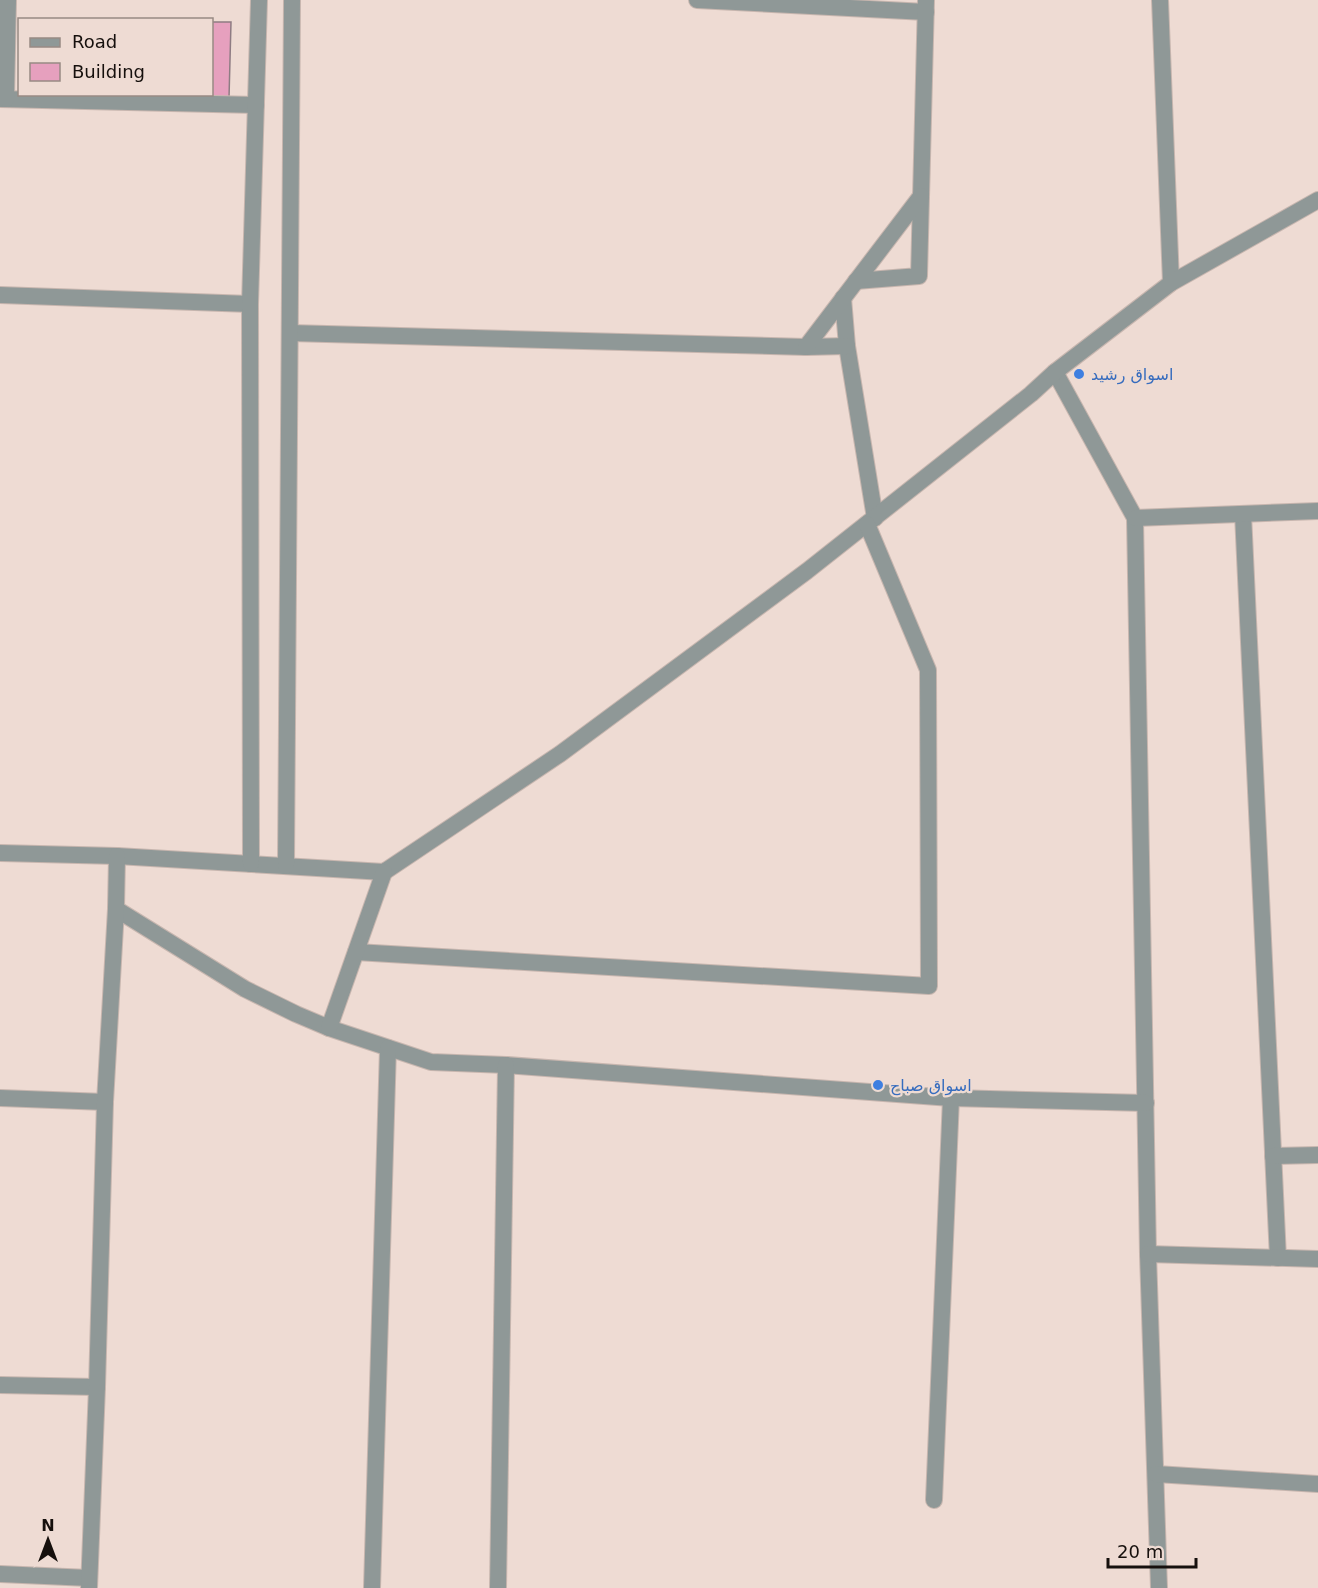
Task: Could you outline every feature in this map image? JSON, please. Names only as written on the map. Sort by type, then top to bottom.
[{"type":"street","points":[[8,0],[3,99],[256,105]]},
{"type":"street","points":[[251,864],[250,304],[259,0]]},
{"type":"street","points":[[286,866],[292,0]]},
{"type":"street","points":[[697,0],[926,6],[920,276],[856,281]]},
{"type":"street","points":[[1160,0],[1171,283]]},
{"type":"street","points":[[806,347],[921,196]]},
{"type":"street","points":[[329,1028],[384,872],[560,754],[871,521],[1031,394],[1055,372],[1171,283],[1318,200]]},
{"type":"street","points":[[0,295],[250,304]]},
{"type":"street","points":[[356,952],[929,986],[928,670],[871,521],[847,346],[843,298]]},
{"type":"street","points":[[290,333],[806,347],[847,346]]},
{"type":"street","points":[[1055,372],[1135,519],[1148,1254],[1159,1588]]},
{"type":"street","points":[[1135,519],[1318,511]]},
{"type":"street","points":[[1242,514],[1278,1258]]},
{"type":"street","points":[[0,853],[117,856],[384,872]]},
{"type":"street","points":[[0,1574],[89,1583],[105,1102],[117,856]]},
{"type":"street","points":[[116,909],[245,989],[329,1028],[431,1062],[506,1065],[951,1098],[1146,1103]]},
{"type":"street","points":[[372,1588],[388,1048]]},
{"type":"street","points":[[498,1588],[506,1065]]},
{"type":"street","points":[[0,1098],[105,1102]]},
{"type":"street","points":[[934,1500],[951,1098]]},
{"type":"street","points":[[1273,1156],[1318,1155]]},
{"type":"street","points":[[1148,1254],[1318,1259]]},
{"type":"street","points":[[0,1385],[97,1387]]},
{"type":"street","points":[[1156,1474],[1318,1484]]},
{"type":"building","points":[[213,22],[231,22],[229,98],[137,96],[213,96]]},
{"type":"place","name":"اسواق رشيد","points":[[1079,374]]},
{"type":"place","name":"اسواق صباح","points":[[878,1085]]}]
